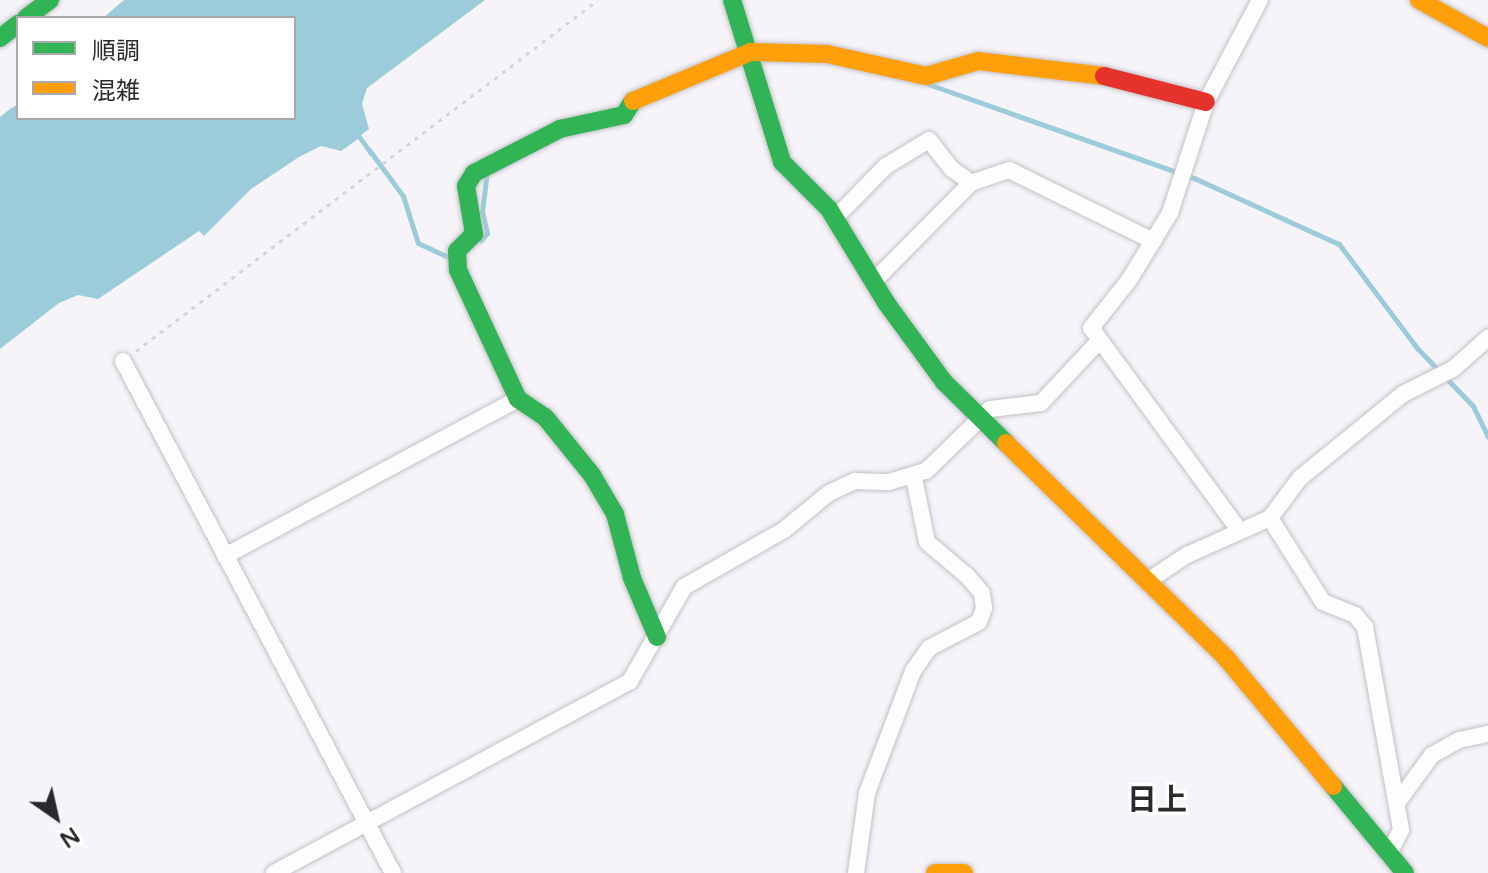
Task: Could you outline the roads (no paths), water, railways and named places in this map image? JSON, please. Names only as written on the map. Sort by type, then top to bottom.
[{"type":"street","points":[[29,16],[50,0]]},
{"type":"street","points":[[732,0],[751,52],[782,162],[835,218],[944,382],[1226,658],[1405,873]]},
{"type":"street","points":[[1239,530],[1091,328],[1170,213],[1206,102],[1260,0]]},
{"type":"street","points":[[1419,0],[1488,38]]},
{"type":"street","points":[[0,38],[16,26]]},
{"type":"street","points":[[657,637],[632,578],[615,514],[592,475],[545,417],[518,399],[458,270],[457,251],[474,234],[466,186],[474,173],[560,129],[624,115],[630,102],[751,52],[827,54],[926,76],[978,61],[1008,62],[1141,83],[1206,102]]},
{"type":"street","points":[[835,218],[886,166],[929,140],[952,169],[971,183]]},
{"type":"street","points":[[874,281],[971,183],[1009,170],[1153,241]]},
{"type":"street","points":[[1148,581],[1158,570],[1270,518],[1300,478],[1403,394],[1453,369],[1488,338]]},
{"type":"street","points":[[274,873],[630,681],[684,587],[784,530],[829,493],[855,481],[914,478],[990,409],[1041,403],[1100,340]]},
{"type":"street","points":[[123,361],[393,873]]},
{"type":"street","points":[[225,556],[518,399]]},
{"type":"street","points":[[856,873],[867,793],[894,710],[913,671],[929,648],[979,622],[984,608],[982,593],[927,542],[914,478]]},
{"type":"street","points":[[1270,518],[1323,602],[1355,615],[1365,627],[1401,830],[1388,855]]},
{"type":"street","points":[[1397,803],[1432,755],[1459,740],[1488,734]]},
{"type":"street","points":[[935,873],[964,873]]},
{"type":"water","points":[[124,0],[485,0],[367,88],[362,104],[369,129],[361,135],[374,153],[370,156],[358,139],[341,151],[321,146],[299,157],[251,189],[204,236],[199,231],[98,299],[78,295],[59,303],[0,349],[0,117],[10,109],[16,105],[16,120],[296,120],[296,16],[105,16]]},
{"type":"waterway","points":[[928,84],[1194,178],[1339,244],[1417,348],[1473,406],[1488,437]]},
{"type":"waterway","points":[[370,151],[403,196],[418,243],[450,258]]},
{"type":"waterway","points":[[481,240],[487,233],[482,212],[487,173]]},
{"type":"district","name":"日上","points":[[1157,801]]}]
